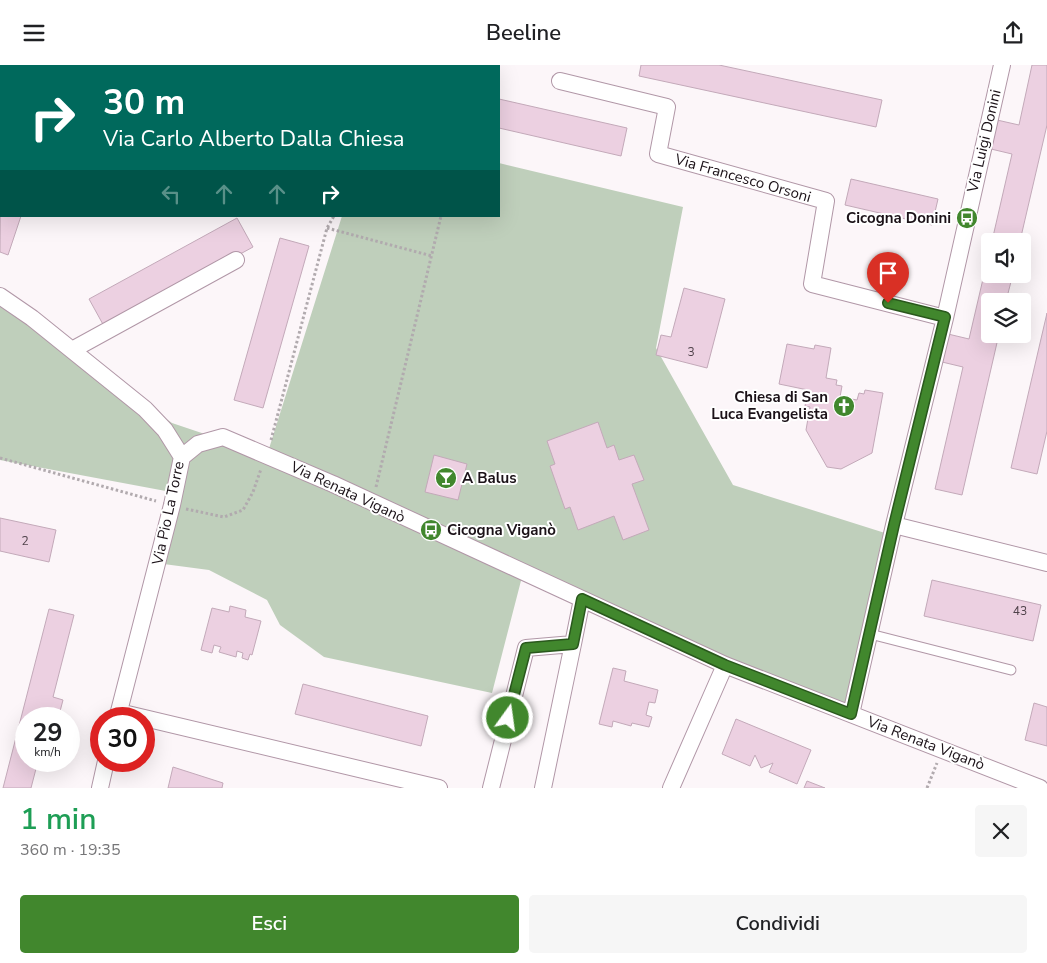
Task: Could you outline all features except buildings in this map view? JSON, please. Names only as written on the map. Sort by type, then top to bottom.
[{"type":"street","name":"Via Luigi Donini","points":[[851,714],[894,525],[945,317],[1002,65]]},
{"type":"street","name":"Via Francesco Orsoni","points":[[560,81],[667,107],[658,154],[826,201],[812,283],[945,317]]},
{"type":"street","points":[[72,350],[236,260]]},
{"type":"street","name":"Via Pio La Torre","points":[[0,296],[32,318],[145,409],[165,429],[182,457],[172,505],[120,707]]},
{"type":"street","name":"Via Renata Viganò","points":[[182,457],[198,444],[223,437],[333,483],[725,665],[1040,788]]},
{"type":"street","points":[[894,525],[1047,563]]},
{"type":"street","points":[[543,788],[582,599]]},
{"type":"street","points":[[491,788],[526,648],[573,644]]},
{"type":"street","points":[[671,788],[725,665]]},
{"type":"street","points":[[155,724],[439,788]]},
{"type":"street","points":[[100,788],[104,772]]},
{"type":"lane","points":[[870,634],[1011,670]]},
{"type":"path","points":[[373,502],[441,217]]},
{"type":"path","points":[[327,228],[432,256]]},
{"type":"path","points":[[927,788],[942,750]]},
{"type":"green space","points":[[500,163],[683,207],[656,348],[733,485],[885,533],[846,714],[523,573],[492,693],[324,657],[280,625],[267,600],[209,570],[156,563],[171,492],[0,460],[0,299],[172,423],[267,455],[342,217],[500,217]]},
{"type":"place","name":"Cicogna Donini","points":[[967,218]]},
{"type":"place","name":"Chiesa di San Luca Evangelista","points":[[844,406]]},
{"type":"place","name":"A Balus","points":[[446,478]]},
{"type":"place","name":"Cicogna Viganò","points":[[431,530]]},
{"type":"route","points":[[508,718],[526,648],[573,644],[582,599],[725,665],[851,714],[894,525],[945,317],[888,303]]}]
